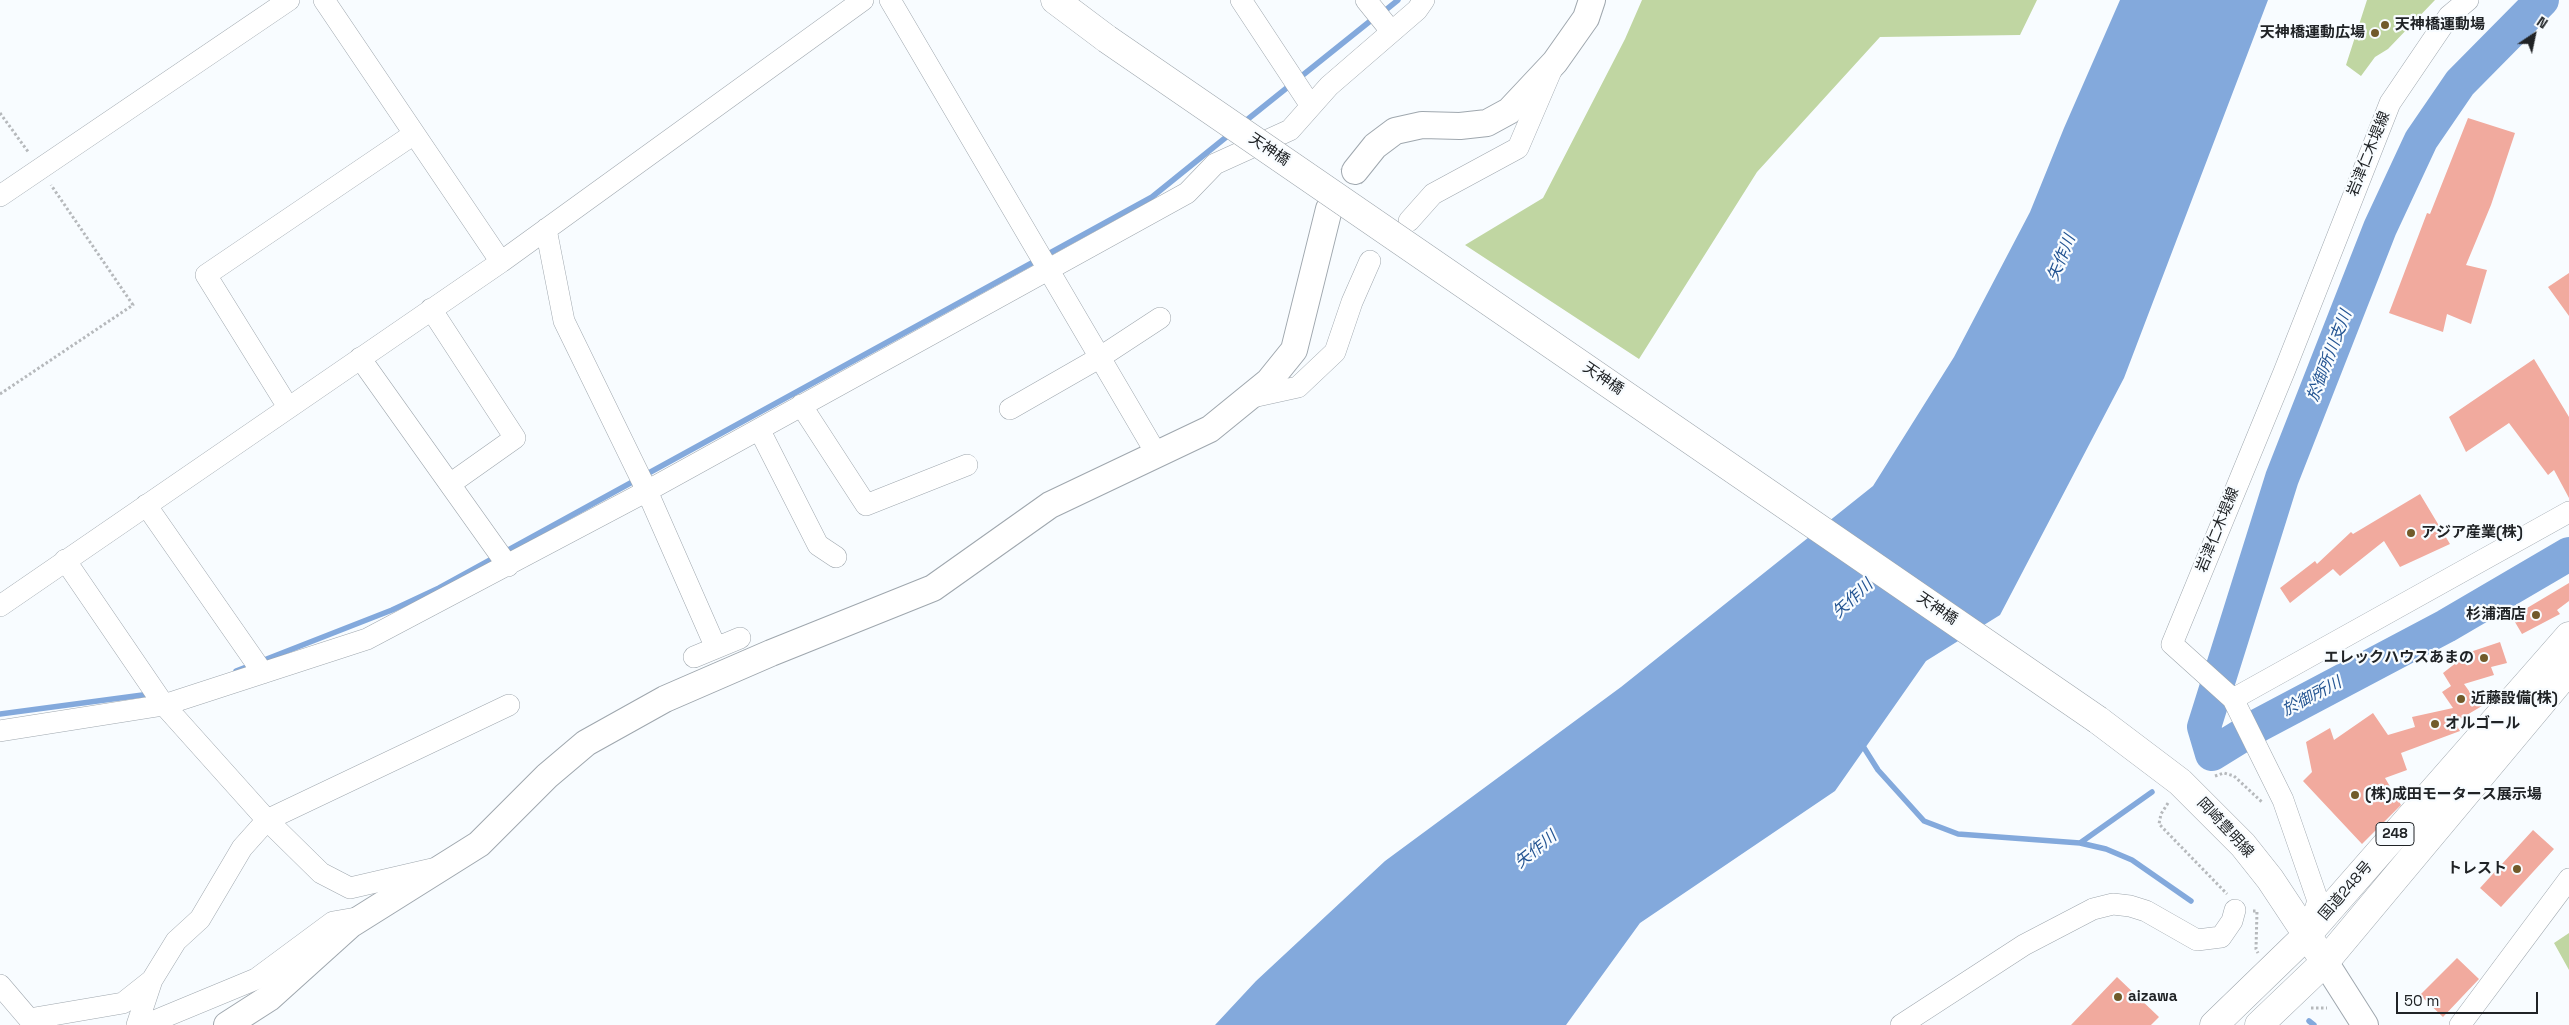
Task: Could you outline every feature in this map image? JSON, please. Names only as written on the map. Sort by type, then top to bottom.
[{"type":"main road","name":"天神橋","points":[[1055,0],[1107,39],[2098,720]]},
{"type":"main road","name":"国道248号","points":[[2214,1025],[2307,935],[2569,636]]},
{"type":"main road","name":"国道248号","points":[[2259,1025],[2325,962],[2569,670]]},
{"type":"main road","name":"岡崎豊明線","points":[[2098,720],[2180,782],[2213,813],[2270,879],[2325,962]]},
{"type":"street","points":[[0,196],[289,0]]},
{"type":"street","points":[[324,0],[501,262]]},
{"type":"street","points":[[890,0],[1046,269],[1156,453]]},
{"type":"street","points":[[1241,0],[1311,106]]},
{"type":"street","points":[[1366,0],[1391,31]]},
{"type":"street","points":[[0,730],[164,705],[367,639],[647,491],[1046,269],[1187,193],[1215,164],[1290,130],[1329,86],[1417,10],[1424,0]]},
{"type":"street","points":[[1355,172],[1375,146],[1395,131],[1422,125],[1460,126],[1487,123],[1509,111],[1555,62],[1586,18],[1592,0]]},
{"type":"street","name":"岩津仁木堤線","points":[[2236,707],[2172,644],[2284,372],[2390,103],[2449,16],[2468,0]]},
{"type":"street","points":[[0,606],[501,262],[858,1]]},
{"type":"street","points":[[1409,221],[1433,194],[1518,148],[1555,62]]},
{"type":"street","points":[[288,408],[206,275],[414,134]]},
{"type":"street","points":[[227,1025],[269,998],[350,925],[479,844],[547,776],[586,743],[665,700],[771,653],[933,588],[1050,505],[1210,429],[1269,381],[1294,350],[1329,209]]},
{"type":"street","points":[[546,229],[564,322],[647,491],[716,648]]},
{"type":"street","points":[[1247,398],[1298,387],[1335,352],[1352,302],[1370,261]]},
{"type":"street","points":[[431,309],[515,438],[450,484]]},
{"type":"street","points":[[1010,409],[1099,358],[1160,318]]},
{"type":"street","points":[[360,358],[508,566]]},
{"type":"street","points":[[801,405],[866,505],[967,465]]},
{"type":"street","points":[[758,429],[818,545],[836,558]]},
{"type":"street","points":[[146,504],[264,673]]},
{"type":"street","points":[[2307,935],[2318,901],[2283,800],[2236,707],[2569,512]]},
{"type":"street","points":[[65,560],[164,705],[267,820],[321,873],[350,888],[443,867]]},
{"type":"street","points":[[694,657],[740,638]]},
{"type":"street","points":[[137,1025],[152,980],[176,941],[200,919],[242,848],[267,820],[509,705]]},
{"type":"street","points":[[2460,1025],[2569,879]]},
{"type":"street","points":[[1901,1025],[2024,945],[2093,909],[2113,904],[2130,906],[2146,911],[2198,940],[2221,937],[2232,921],[2236,910]]},
{"type":"street","points":[[145,1025],[256,979],[333,922],[364,916]]},
{"type":"street","points":[[2325,962],[2365,1025]]},
{"type":"street","points":[[0,985],[29,1019],[123,1003],[152,980]]},
{"type":"path","points":[[0,113],[133,305],[0,394]]},
{"type":"path","points":[[2215,776],[2224,773],[2234,776],[2258,801],[2264,804],[2283,800]]},
{"type":"path","points":[[2168,802],[2161,814],[2159,824],[2228,896],[2236,910]]},
{"type":"green space","points":[[1642,0],[2037,0],[2020,35],[1880,37],[1757,172],[1639,359],[1465,245],[1543,198],[1625,39]]},
{"type":"green space","name":"天神橋運動場","points":[[2367,0],[2435,0],[2388,49],[2375,57],[2361,76],[2346,65]]},
{"type":"green space","points":[[2569,933],[2569,970],[2554,943]]},
{"type":"water","name":"矢作川","points":[[2120,0],[2268,0],[2124,378],[2000,615],[1926,661],[1835,791],[1640,923],[1566,1025],[1215,1025],[1256,981],[1385,861],[1621,687],[1873,486],[1954,357],[2030,212],[2064,128]]},
{"type":"building","points":[[2468,118],[2515,133],[2491,205],[2466,265],[2487,270],[2471,324],[2447,314],[2443,332],[2389,313],[2427,213],[2430,214]]},
{"type":"building","points":[[2569,273],[2569,316],[2548,287]]},
{"type":"building","points":[[2534,359],[2569,417],[2569,498],[2554,470],[2548,475],[2509,423],[2466,452],[2449,417]]},
{"type":"building","points":[[2420,494],[2450,544],[2400,567],[2384,541],[2340,576],[2333,569],[2290,603],[2280,588],[2315,561],[2317,564],[2351,532],[2353,534]]},
{"type":"building","name":"杉浦酒店","points":[[2569,583],[2569,601],[2557,610],[2560,614],[2522,634],[2512,617]]},
{"type":"building","points":[[2500,642],[2507,663],[2491,667],[2494,675],[2464,684],[2477,702],[2486,700],[2487,703],[2455,722],[2460,731],[2401,753],[2407,770],[2385,778],[2401,805],[2362,844],[2303,781],[2312,772],[2306,742],[2330,728],[2334,740],[2373,713],[2388,735],[2415,727],[2412,717],[2453,708],[2442,692],[2451,686],[2443,673],[2470,652]]},
{"type":"building","name":"トレスト","points":[[2533,830],[2554,849],[2501,907],[2480,888]]},
{"type":"building","points":[[2457,958],[2479,979],[2443,1017],[2420,995]]},
{"type":"building","name":"aizawa","points":[[2117,977],[2159,1017],[2151,1025],[2071,1025]]},
{"type":"waterway","points":[[1382,13],[1398,0]]},
{"type":"waterway","name":"於御所川支川","points":[[2542,0],[2460,83],[2421,140],[2380,228],[2282,478],[2204,727],[2212,754],[2259,725],[2446,626],[2569,554]]},
{"type":"waterway","points":[[1243,123],[1374,18]]},
{"type":"waterway","points":[[236,671],[392,610],[439,588],[1152,197],[1230,134]]},
{"type":"waterway","points":[[0,714],[150,694]]},
{"type":"waterway","points":[[1861,743],[1878,770],[1924,821],[1958,834],[2080,843],[2152,792]]},
{"type":"waterway","points":[[2200,760],[2212,754]]},
{"type":"waterway","points":[[2080,843],[2106,849],[2132,860],[2191,901]]},
{"type":"waterway","points":[[2309,1021],[2314,1025]]},
{"type":"tunnel","points":[[1329,209],[1355,171]]},
{"type":"place","name":"天神橋運動場","points":[[2385,25]]},
{"type":"place","name":"天神橋運動広場","points":[[2375,33]]},
{"type":"place","name":"アジア産業(株)","points":[[2411,533]]},
{"type":"place","name":"杉浦酒店","points":[[2536,615]]},
{"type":"place","name":"エレックハウスあまの","points":[[2484,658]]},
{"type":"place","name":"近藤設備(株)","points":[[2461,699]]},
{"type":"place","name":"オルゴール","points":[[2435,724]]},
{"type":"place","name":"(株)成田モータース展示場","points":[[2355,795]]},
{"type":"place","name":"トレスト","points":[[2517,869]]},
{"type":"place","name":"aizawa","points":[[2118,997]]},
{"type":"water label","name":"於御所川","points":[[2312,697]]}]
